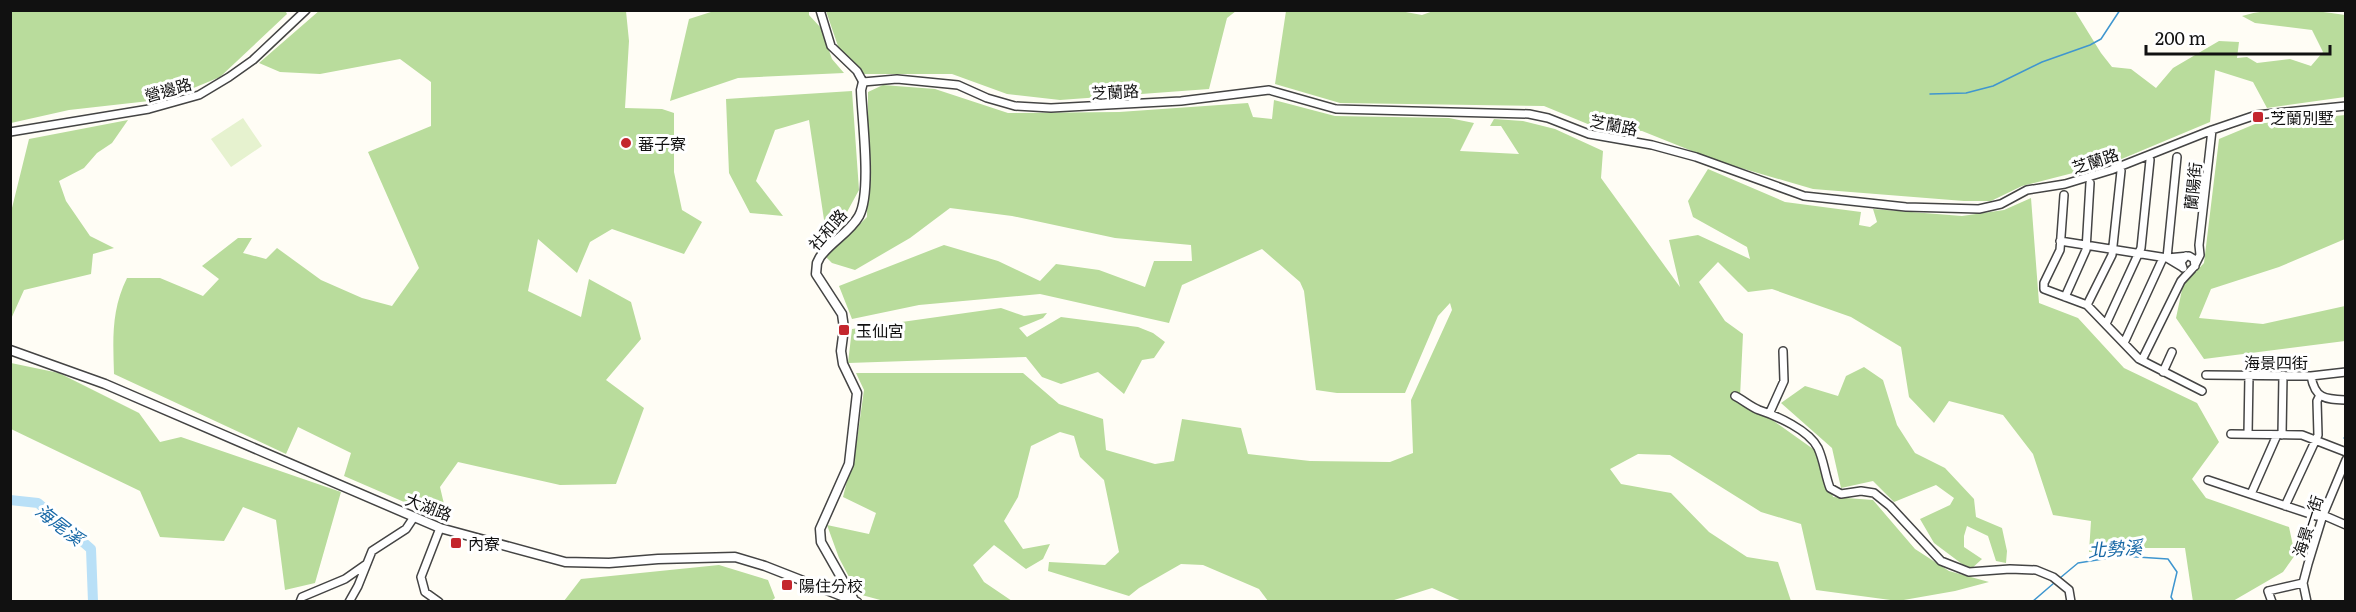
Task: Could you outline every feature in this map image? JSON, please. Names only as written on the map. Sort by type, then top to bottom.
[{"type":"street","name":"營邊路","points":[[10,132],[149,109],[200,95],[253,60],[306,10]]},
{"type":"street","points":[[820,10],[831,45],[857,71],[863,82]]},
{"type":"street","name":"芝蘭路","points":[[863,82],[897,79],[958,85],[987,98],[1015,106],[1051,108],[1181,101],[1269,90],[1336,109],[1529,114],[1548,118],[1589,134],[1652,145],[1696,158],[1804,196],[1906,207],[1979,209],[1991,207],[2027,190],[2065,184],[2111,170],[2212,129],[2256,116],[2346,106]]},
{"type":"street","name":"社和路","points":[[855,601],[821,542],[820,529],[849,464],[857,393],[843,364],[842,314],[816,274],[820,257],[855,222],[865,198],[861,90],[863,82]]},
{"type":"street","name":"蘭陽街","points":[[2142,360],[2181,280],[2193,268],[2200,255],[2199,245],[2212,129]]},
{"type":"street","name":"蘭陽街","points":[[2124,343],[2165,258],[2177,157]]},
{"type":"street","points":[[2106,324],[2139,254],[2150,160]]},
{"type":"street","points":[[2087,305],[2113,249],[2121,171]]},
{"type":"street","points":[[2066,297],[2086,245],[2090,183]]},
{"type":"street","points":[[2064,195],[2060,250],[2044,284],[2044,289],[2087,305],[2142,360],[2202,391]]},
{"type":"street","points":[[2060,241],[2165,258],[2188,256],[2195,261],[2193,268],[2187,270],[2165,258]]},
{"type":"street","points":[[2182,267],[2182,259],[2199,245]]},
{"type":"street","name":"大湖路","points":[[10,350],[105,384],[440,528],[565,562],[609,563],[735,557],[765,566],[855,601]]},
{"type":"street","points":[[1770,412],[1784,381],[1783,351]]},
{"type":"street","points":[[2163,372],[2172,352]]},
{"type":"street","name":"海景四街","points":[[2206,375],[2311,376],[2346,372]]},
{"type":"street","points":[[2248,434],[2249,375]]},
{"type":"street","points":[[2251,494],[2279,435],[2283,375]]},
{"type":"street","points":[[2311,376],[2315,391],[2320,395],[2328,399],[2346,400]]},
{"type":"street","points":[[2285,506],[2318,435],[2320,395]]},
{"type":"street","points":[[1735,396],[1758,410],[1770,412],[1810,437],[1817,445],[1830,488],[1841,494],[1861,491],[1874,493],[1890,506],[1941,561],[1969,572],[2036,570],[2069,590],[2071,602]]},
{"type":"street","points":[[2231,434],[2302,435],[2346,452]]},
{"type":"street","name":"海景一街","points":[[2307,602],[2303,584],[2323,515],[2346,460]]},
{"type":"street","points":[[2208,480],[2316,516],[2323,515],[2346,525]]},
{"type":"street","points":[[349,602],[372,551],[406,529],[414,518]]},
{"type":"street","points":[[439,602],[425,592],[421,577],[440,528]]},
{"type":"street","points":[[300,602],[302,597],[345,579],[365,565]]},
{"type":"street","points":[[2272,602],[2268,591],[2303,584]]},
{"type":"green space","points":[[285,10],[287,14],[220,77],[167,99],[69,110],[11,123],[11,11]]},
{"type":"green space","points":[[320,10],[626,11],[629,41],[625,108],[662,109],[674,113],[674,172],[682,210],[702,222],[684,254],[612,229],[590,242],[577,273],[538,239],[528,291],[581,317],[589,279],[631,302],[641,339],[606,380],[644,408],[616,484],[560,485],[458,462],[440,487],[448,521],[344,476],[351,453],[298,427],[286,454],[114,374],[113,337],[116,313],[127,278],[160,278],[203,296],[219,279],[202,266],[238,238],[252,238],[243,253],[266,259],[277,248],[321,280],[362,298],[392,306],[419,268],[368,152],[431,126],[431,82],[400,59],[320,74],[280,72],[259,63]]},
{"type":"green space","points":[[1395,10],[1422,15],[1436,10],[2075,11],[2112,67],[2131,69],[2156,88],[2173,68],[2219,41],[2239,42],[2237,58],[2247,57],[2257,63],[2290,59],[2311,66],[2323,52],[2312,30],[2255,23],[2242,16],[2281,10],[2320,12],[2345,15],[2345,97],[2267,108],[2253,82],[2215,70],[2210,122],[2112,163],[2022,186],[1991,201],[1964,201],[1813,189],[1717,161],[1642,131],[1595,127],[1544,106],[1340,103],[1275,84],[1286,11]]},
{"type":"green space","points":[[714,11],[809,11],[809,15],[821,28],[832,59],[844,73],[738,78],[670,101],[689,19]]},
{"type":"green space","points":[[826,11],[1236,11],[1227,18],[1209,89],[1060,100],[1007,94],[952,74],[864,74],[840,52]]},
{"type":"green space","points":[[883,85],[935,89],[1008,113],[1119,112],[1248,103],[1253,117],[1272,119],[1274,100],[1335,116],[1449,118],[1474,123],[1460,151],[1519,154],[1501,126],[1490,126],[1494,119],[1523,121],[1555,129],[1603,151],[1601,178],[1680,287],[1669,240],[1698,235],[1750,259],[1747,247],[1693,217],[1688,201],[1708,169],[1785,202],[1861,212],[1859,225],[1870,227],[1877,222],[1873,209],[1962,216],[2004,210],[2031,198],[2039,303],[2078,318],[2124,368],[2197,403],[2219,442],[2192,479],[2206,498],[2289,527],[2295,555],[2283,572],[2233,601],[2193,602],[2185,548],[2124,548],[2089,552],[2091,521],[2053,515],[2033,454],[2003,415],[1949,401],[1934,423],[1909,397],[1901,347],[1851,317],[1772,289],[1748,292],[1718,262],[1699,282],[1725,321],[1743,334],[1740,397],[1823,456],[1833,497],[1873,500],[1915,549],[1949,571],[1989,582],[1955,591],[1898,601],[1816,590],[1801,524],[1761,512],[1670,455],[1638,454],[1610,469],[1621,484],[1671,493],[1709,532],[1747,557],[1778,562],[1791,601],[1464,602],[1432,588],[1391,601],[1268,601],[1259,589],[1203,565],[1181,564],[1129,596],[1048,571],[1049,562],[1105,565],[1119,552],[1104,480],[1080,457],[1074,436],[1060,432],[1031,446],[1018,497],[1004,521],[1023,549],[1050,544],[1043,559],[1026,569],[994,545],[973,565],[984,582],[1012,601],[884,601],[858,594],[839,558],[827,525],[869,534],[876,513],[843,497],[857,440],[864,390],[856,373],[1023,373],[1059,404],[1103,419],[1106,450],[1155,464],[1174,461],[1182,419],[1241,428],[1248,454],[1310,461],[1390,462],[1413,453],[1411,400],[1452,310],[1450,303],[1438,316],[1405,393],[1337,393],[1316,390],[1304,291],[1300,282],[1262,249],[1182,285],[1169,323],[1040,294],[919,305],[852,319],[839,286],[944,245],[998,261],[1040,281],[1056,264],[1099,270],[1145,287],[1154,261],[1192,261],[1191,245],[1115,238],[1012,216],[950,208],[910,238],[855,270],[832,263],[826,257],[867,217],[868,92]]},
{"type":"green space","points":[[852,91],[859,190],[835,234],[826,233],[809,120],[775,130],[756,181],[783,216],[750,213],[729,173],[726,99]]},
{"type":"green space","points":[[2345,115],[2345,239],[2279,267],[2211,289],[2199,318],[2263,324],[2345,306],[2345,341],[2204,359],[2176,318],[2183,285],[2204,263],[2219,139],[2255,124]]},
{"type":"green space","points":[[243,118],[262,146],[231,167],[211,139]]},
{"type":"green space","points":[[128,120],[112,143],[97,153],[84,168],[59,181],[66,201],[90,236],[114,248],[93,254],[91,274],[24,290],[11,319],[11,212],[29,139]]},
{"type":"green space","points":[[1001,308],[1024,316],[1047,313],[1043,318],[1019,328],[1027,337],[1061,317],[1138,327],[1153,333],[1165,342],[1154,358],[1142,360],[1124,394],[1098,372],[1061,384],[1042,377],[1026,357],[848,363],[852,329]]},
{"type":"green space","points":[[11,363],[59,373],[139,413],[160,442],[181,437],[341,492],[315,583],[285,590],[276,520],[243,507],[224,541],[160,537],[140,491],[11,429]]},
{"type":"green space","points":[[1864,367],[1883,380],[1897,425],[1915,453],[1945,468],[1974,499],[1976,517],[2002,528],[2007,551],[2006,563],[1996,561],[1988,536],[1967,526],[1964,547],[1982,559],[1970,570],[1934,543],[1920,519],[1950,505],[1954,498],[1936,485],[1894,502],[1873,481],[1841,488],[1832,448],[1781,403],[1805,386],[1838,396],[1846,376]]},
{"type":"green space","points":[[719,565],[768,580],[775,598],[770,602],[564,601],[581,579]]},
{"type":"waterway","points":[[1930,94],[1966,93],[1993,86],[2042,62],[2090,45],[2101,39],[2120,10]]},
{"type":"waterway","name":"海尾溪","points":[[10,500],[38,503],[91,549],[93,602]]},
{"type":"waterway","name":"北勢溪","points":[[2060,578],[2078,563],[2122,556],[2168,559],[2177,572],[2171,597],[2174,602]]},
{"type":"waterway","name":"北勢溪","points":[[2032,602],[2054,583]]},
{"type":"place","name":"芝蘭別墅","points":[[2258,117]]},
{"type":"place","name":"蕃子寮","points":[[626,143]]},
{"type":"place","name":"玉仙宮","points":[[844,330]]},
{"type":"place","name":"內寮","points":[[456,543]]},
{"type":"place","name":"陽住分校","points":[[787,585]]}]
